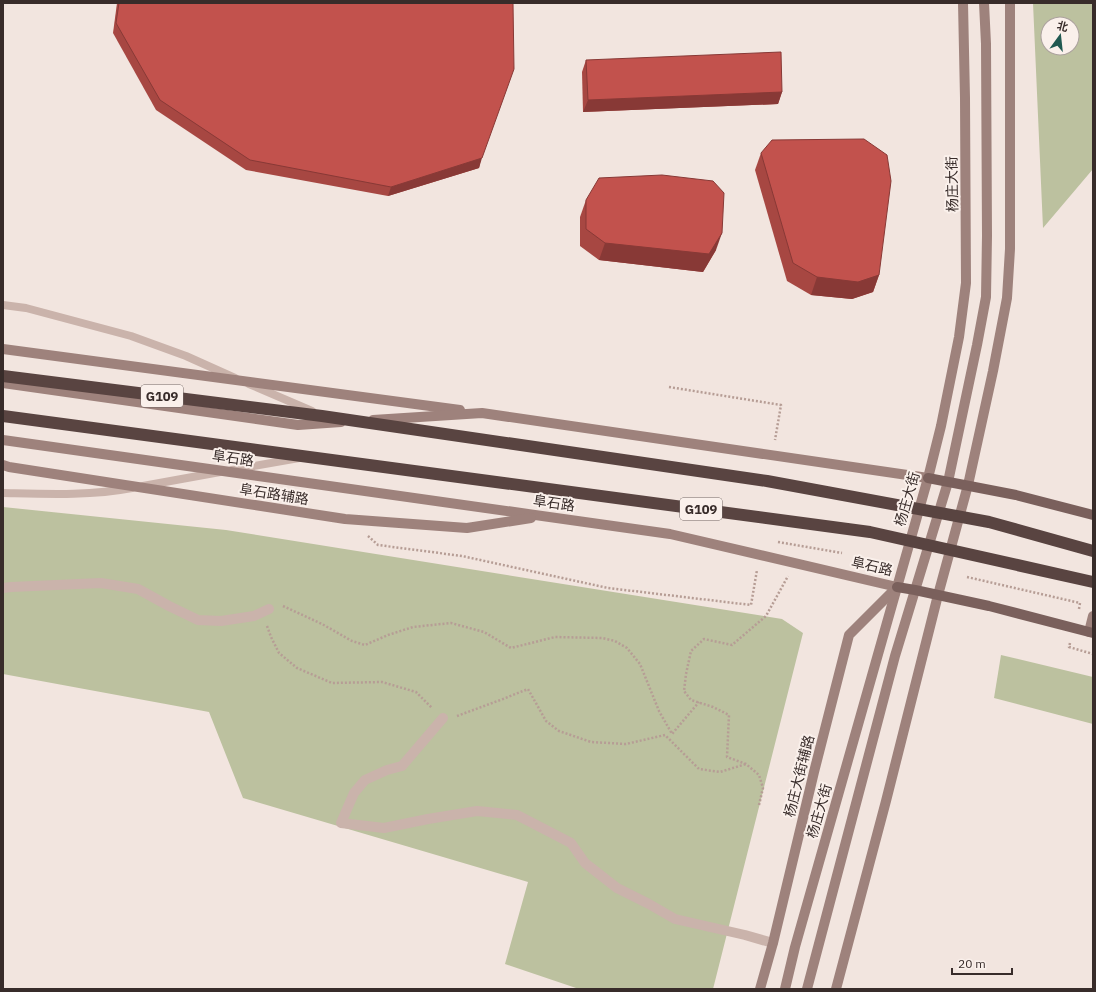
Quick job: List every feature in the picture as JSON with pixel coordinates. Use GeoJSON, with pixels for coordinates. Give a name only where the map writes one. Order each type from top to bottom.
{"type":"FeatureCollection","features":[{"type":"Feature","properties":{"kind":"highway","name":"G109"},"geometry":{"type":"LineString","coordinates":[[3,376],[322,416],[767,481],[989,522],[1093,551]]}},
{"type":"Feature","properties":{"kind":"highway","name":"阜石路"},"geometry":{"type":"LineString","coordinates":[[3,416],[870,532],[1093,582]]}},
{"type":"Feature","properties":{"kind":"main road","name":"杨庄大街"},"geometry":{"type":"LineString","coordinates":[[784,989],[928,478],[941,426],[959,337],[966,283],[963,3]]}},
{"type":"Feature","properties":{"kind":"main road"},"geometry":{"type":"LineString","coordinates":[[808,989],[895,656],[948,482],[986,297],[986,44],[984,3]]}},
{"type":"Feature","properties":{"kind":"main road"},"geometry":{"type":"LineString","coordinates":[[836,989],[968,485],[1007,298],[1010,241],[1010,3]]}},
{"type":"Feature","properties":{"kind":"main road"},"geometry":{"type":"LineString","coordinates":[[3,349],[482,413],[928,478],[1016,495],[1093,515]]}},
{"type":"Feature","properties":{"kind":"main road"},"geometry":{"type":"LineString","coordinates":[[3,383],[298,425],[482,413]]}},
{"type":"Feature","properties":{"kind":"main road","name":"阜石路"},"geometry":{"type":"LineString","coordinates":[[3,440],[670,534],[795,564],[989,606],[1091,633]]}},
{"type":"Feature","properties":{"kind":"main road","name":"阜石路辅路"},"geometry":{"type":"LineString","coordinates":[[3,464],[9,467],[345,519],[467,528],[543,516]]}},
{"type":"Feature","properties":{"kind":"main road","name":"杨庄大街辅路"},"geometry":{"type":"LineString","coordinates":[[760,989],[773,943],[849,635],[897,587]]}},
{"type":"Feature","properties":{"kind":"main road"},"geometry":{"type":"LineString","coordinates":[[1091,633],[1093,616]]}},
{"type":"Feature","properties":{"kind":"street"},"geometry":{"type":"LineString","coordinates":[[3,588],[101,584],[138,589],[198,620],[221,621],[254,616],[269,609]]}},
{"type":"Feature","properties":{"kind":"street"},"geometry":{"type":"LineString","coordinates":[[443,718],[402,766],[387,770],[365,780],[354,793],[341,823],[384,828],[477,811],[517,815],[571,843],[585,863],[618,888],[675,919],[773,943]]}},
{"type":"Feature","properties":{"kind":"lane"},"geometry":{"type":"LineString","coordinates":[[3,305],[26,308],[131,336],[186,356],[322,416]]}},
{"type":"Feature","properties":{"kind":"lane"},"geometry":{"type":"LineString","coordinates":[[3,493],[41,494],[109,492],[306,457]]}},
{"type":"Feature","properties":{"kind":"path"},"geometry":{"type":"LineString","coordinates":[[669,387],[781,405]]}},
{"type":"Feature","properties":{"kind":"path"},"geometry":{"type":"LineString","coordinates":[[378,545],[462,556],[608,588],[751,605]]}},
{"type":"Feature","properties":{"kind":"path"},"geometry":{"type":"LineString","coordinates":[[759,805],[764,788],[759,775],[746,764],[727,757],[729,715],[713,707],[691,700],[684,691],[686,674],[691,651],[704,639],[732,645],[766,616],[795,564]]}},
{"type":"Feature","properties":{"kind":"path"},"geometry":{"type":"LineString","coordinates":[[967,577],[1080,603],[1078,611]]}},
{"type":"Feature","properties":{"kind":"path"},"geometry":{"type":"LineString","coordinates":[[699,702],[672,734],[659,711],[640,664],[627,648],[615,641],[602,638],[555,637],[511,648],[484,632],[451,623],[413,627],[388,635],[365,646],[352,641],[284,605],[269,609],[264,618],[279,653],[297,668],[332,683],[382,682],[416,692],[443,718],[461,715],[528,689],[546,721],[559,731],[591,742],[626,744],[664,735],[699,769],[720,772],[746,764]]}},
{"type":"Feature","properties":{"kind":"path"},"geometry":{"type":"LineString","coordinates":[[1071,640],[1069,647],[1093,654]]}},
{"type":"Feature","properties":{"kind":"green space"},"geometry":{"type":"Polygon","coordinates":[[[1033,3],[1093,3],[1093,169],[1043,228],[1033,3]]]}},
{"type":"Feature","properties":{"kind":"green space"},"geometry":{"type":"Polygon","coordinates":[[[3,507],[226,530],[782,619],[803,633],[713,989],[579,989],[505,964],[528,882],[243,798],[209,712],[3,674],[3,507]]]}},
{"type":"Feature","properties":{"kind":"green space"},"geometry":{"type":"Polygon","coordinates":[[[1001,655],[1093,677],[1093,724],[994,698],[1001,655]]]}},
{"type":"Feature","properties":{"kind":"building"},"geometry":{"type":"Polygon","coordinates":[[[119,3],[513,3],[514,69],[482,158],[391,187],[250,160],[160,100],[116,23],[119,3]]]}},
{"type":"Feature","properties":{"kind":"building"},"geometry":{"type":"Polygon","coordinates":[[[781,52],[782,92],[588,100],[586,60],[781,52]]]}},
{"type":"Feature","properties":{"kind":"building"},"geometry":{"type":"Polygon","coordinates":[[[864,139],[887,155],[891,181],[879,275],[858,282],[817,277],[793,263],[761,153],[772,140],[864,139]]]}},
{"type":"Feature","properties":{"kind":"building"},"geometry":{"type":"Polygon","coordinates":[[[662,175],[713,181],[724,193],[722,233],[709,254],[605,243],[586,229],[586,200],[599,178],[662,175]]]}}]}
